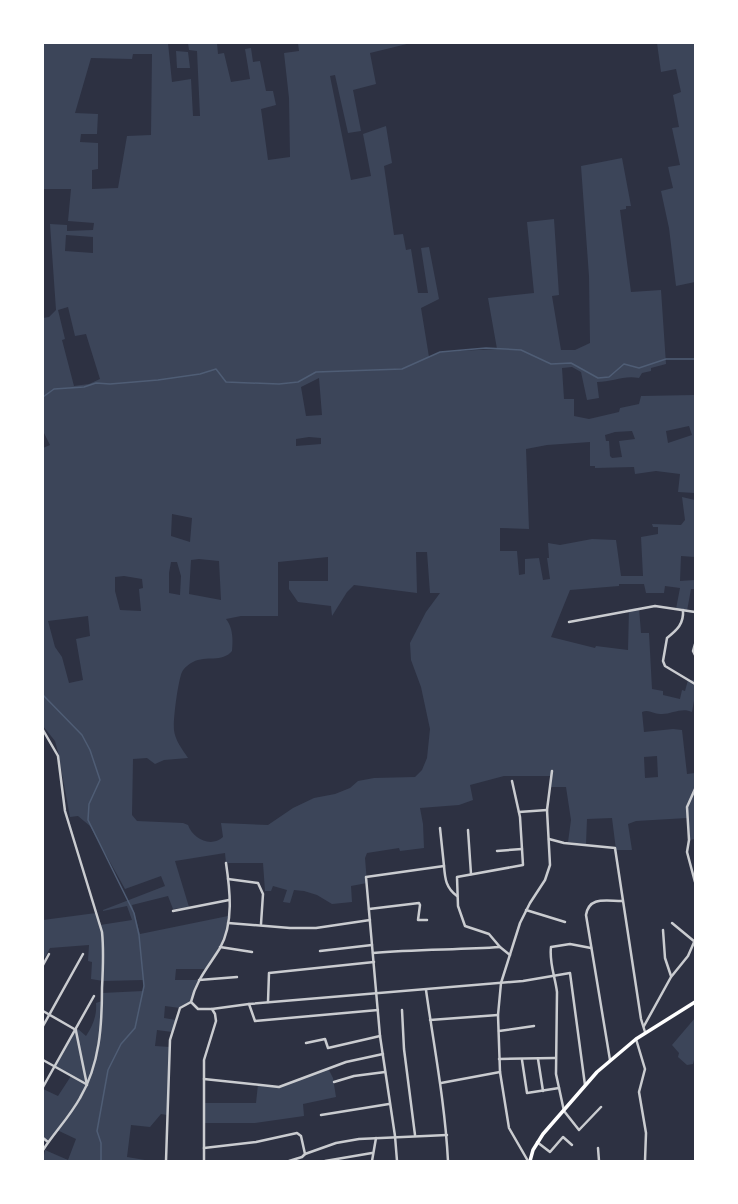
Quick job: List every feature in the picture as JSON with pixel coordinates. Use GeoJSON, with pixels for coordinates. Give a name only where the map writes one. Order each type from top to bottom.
{"type":"FeatureCollection","features":[{"type":"Feature","properties":{"kind":"main road"},"geometry":{"type":"LineString","coordinates":[[529,1161],[537,1141],[585,1085],[610,1061],[646,1032],[695,1002]]}},
{"type":"Feature","properties":{"kind":"street"},"geometry":{"type":"LineString","coordinates":[[569,622],[655,606],[695,612]]}},
{"type":"Feature","properties":{"kind":"street"},"geometry":{"type":"LineString","coordinates":[[683,610],[682,623],[667,638],[663,661],[665,666],[695,684]]}},
{"type":"Feature","properties":{"kind":"street"},"geometry":{"type":"LineString","coordinates":[[695,644],[693,651],[695,655]]}},
{"type":"Feature","properties":{"kind":"street"},"geometry":{"type":"LineString","coordinates":[[43,730],[58,756],[65,811],[102,932],[104,950],[100,1038],[87,1085],[80,1098],[43,1150]]}},
{"type":"Feature","properties":{"kind":"street"},"geometry":{"type":"LineString","coordinates":[[529,1161],[509,1128],[500,1072],[498,1015],[501,983],[510,955],[526,910],[545,880],[550,865],[547,810],[552,771]]}},
{"type":"Feature","properties":{"kind":"street"},"geometry":{"type":"LineString","coordinates":[[510,955],[500,947],[489,934],[466,926],[458,906],[457,877],[523,865],[519,812],[512,780]]}},
{"type":"Feature","properties":{"kind":"street"},"geometry":{"type":"LineString","coordinates":[[695,790],[687,807],[689,840],[687,852],[695,882]]}},
{"type":"Feature","properties":{"kind":"street"},"geometry":{"type":"LineString","coordinates":[[519,812],[547,810]]}},
{"type":"Feature","properties":{"kind":"street"},"geometry":{"type":"LineString","coordinates":[[440,828],[447,886],[450,892],[457,896]]}},
{"type":"Feature","properties":{"kind":"street"},"geometry":{"type":"LineString","coordinates":[[468,830],[471,874]]}},
{"type":"Feature","properties":{"kind":"street"},"geometry":{"type":"LineString","coordinates":[[549,839],[564,843],[615,848],[622,901],[646,1032]]}},
{"type":"Feature","properties":{"kind":"street"},"geometry":{"type":"LineString","coordinates":[[497,851],[522,849]]}},
{"type":"Feature","properties":{"kind":"street"},"geometry":{"type":"LineString","coordinates":[[166,1161],[170,1040],[180,1008],[191,1002],[199,980],[220,947],[228,923],[229,900],[226,863]]}},
{"type":"Feature","properties":{"kind":"street"},"geometry":{"type":"LineString","coordinates":[[397,1161],[395,1136],[380,1036],[366,877],[444,866]]}},
{"type":"Feature","properties":{"kind":"street"},"geometry":{"type":"LineString","coordinates":[[228,879],[258,883],[263,894],[261,924]]}},
{"type":"Feature","properties":{"kind":"street"},"geometry":{"type":"LineString","coordinates":[[173,911],[229,900]]}},
{"type":"Feature","properties":{"kind":"street"},"geometry":{"type":"LineString","coordinates":[[610,1061],[586,916],[587,907],[593,902],[622,901]]}},
{"type":"Feature","properties":{"kind":"street"},"geometry":{"type":"LineString","coordinates":[[369,909],[419,903],[418,920],[427,920]]}},
{"type":"Feature","properties":{"kind":"street"},"geometry":{"type":"LineString","coordinates":[[526,910],[564,922]]}},
{"type":"Feature","properties":{"kind":"street"},"geometry":{"type":"LineString","coordinates":[[228,923],[261,924],[290,928],[316,928],[370,920]]}},
{"type":"Feature","properties":{"kind":"street"},"geometry":{"type":"LineString","coordinates":[[644,1026],[671,977],[688,956],[695,941],[672,923]]}},
{"type":"Feature","properties":{"kind":"street"},"geometry":{"type":"LineString","coordinates":[[663,930],[665,958],[671,977]]}},
{"type":"Feature","properties":{"kind":"street"},"geometry":{"type":"LineString","coordinates":[[591,948],[570,944],[551,947],[552,972],[557,992],[558,1023],[556,1058],[559,1088],[564,1110],[579,1130],[601,1107]]}},
{"type":"Feature","properties":{"kind":"street"},"geometry":{"type":"LineString","coordinates":[[320,951],[372,945]]}},
{"type":"Feature","properties":{"kind":"street"},"geometry":{"type":"LineString","coordinates":[[220,947],[252,952]]}},
{"type":"Feature","properties":{"kind":"street"},"geometry":{"type":"LineString","coordinates":[[373,953],[416,949],[453,950],[500,947]]}},
{"type":"Feature","properties":{"kind":"street"},"geometry":{"type":"LineString","coordinates":[[43,965],[49,954]]}},
{"type":"Feature","properties":{"kind":"street"},"geometry":{"type":"LineString","coordinates":[[43,1026],[83,954]]}},
{"type":"Feature","properties":{"kind":"street"},"geometry":{"type":"LineString","coordinates":[[268,1002],[269,973],[374,962]]}},
{"type":"Feature","properties":{"kind":"street"},"geometry":{"type":"LineString","coordinates":[[191,1002],[198,1008],[212,1009],[268,1002],[501,983],[570,973],[585,1085]]}},
{"type":"Feature","properties":{"kind":"street"},"geometry":{"type":"LineString","coordinates":[[199,980],[237,977]]}},
{"type":"Feature","properties":{"kind":"street"},"geometry":{"type":"LineString","coordinates":[[426,990],[441,1083],[447,1135],[448,1161]]}},
{"type":"Feature","properties":{"kind":"street"},"geometry":{"type":"LineString","coordinates":[[43,1087],[94,996]]}},
{"type":"Feature","properties":{"kind":"street"},"geometry":{"type":"LineString","coordinates":[[249,1004],[254,1021],[378,1010]]}},
{"type":"Feature","properties":{"kind":"street"},"geometry":{"type":"LineString","coordinates":[[204,1161],[204,1060],[216,1021],[216,1014],[212,1009]]}},
{"type":"Feature","properties":{"kind":"street"},"geometry":{"type":"LineString","coordinates":[[402,1010],[404,1049],[415,1135]]}},
{"type":"Feature","properties":{"kind":"street"},"geometry":{"type":"LineString","coordinates":[[43,1012],[76,1030],[87,1085]]}},
{"type":"Feature","properties":{"kind":"street"},"geometry":{"type":"LineString","coordinates":[[430,1020],[498,1015]]}},
{"type":"Feature","properties":{"kind":"street"},"geometry":{"type":"LineString","coordinates":[[499,1032],[534,1026]]}},
{"type":"Feature","properties":{"kind":"street"},"geometry":{"type":"LineString","coordinates":[[306,1043],[325,1039],[328,1048],[380,1036]]}},
{"type":"Feature","properties":{"kind":"street"},"geometry":{"type":"LineString","coordinates":[[636,1039],[645,1069],[639,1092],[646,1133],[645,1161]]}},
{"type":"Feature","properties":{"kind":"street"},"geometry":{"type":"LineString","coordinates":[[204,1079],[279,1087],[346,1062],[383,1054]]}},
{"type":"Feature","properties":{"kind":"street"},"geometry":{"type":"LineString","coordinates":[[500,1059],[522,1060],[556,1058]]}},
{"type":"Feature","properties":{"kind":"street"},"geometry":{"type":"LineString","coordinates":[[538,1059],[543,1091]]}},
{"type":"Feature","properties":{"kind":"street"},"geometry":{"type":"LineString","coordinates":[[43,1060],[87,1085]]}},
{"type":"Feature","properties":{"kind":"street"},"geometry":{"type":"LineString","coordinates":[[522,1060],[527,1093],[559,1088]]}},
{"type":"Feature","properties":{"kind":"street"},"geometry":{"type":"LineString","coordinates":[[334,1082],[354,1076],[385,1072]]}},
{"type":"Feature","properties":{"kind":"street"},"geometry":{"type":"LineString","coordinates":[[441,1083],[500,1072]]}},
{"type":"Feature","properties":{"kind":"street"},"geometry":{"type":"LineString","coordinates":[[320,1115],[389,1104]]}},
{"type":"Feature","properties":{"kind":"street"},"geometry":{"type":"LineString","coordinates":[[204,1148],[256,1142],[297,1133],[301,1136],[305,1154]]}},
{"type":"Feature","properties":{"kind":"street"},"geometry":{"type":"LineString","coordinates":[[289,1161],[293,1161],[305,1154],[359,1138],[447,1135]]}},
{"type":"Feature","properties":{"kind":"street"},"geometry":{"type":"LineString","coordinates":[[537,1141],[550,1152],[563,1137],[572,1145]]}},
{"type":"Feature","properties":{"kind":"street"},"geometry":{"type":"LineString","coordinates":[[43,1138],[48,1142]]}},
{"type":"Feature","properties":{"kind":"street"},"geometry":{"type":"LineString","coordinates":[[372,1161],[372,1153],[376,1138]]}},
{"type":"Feature","properties":{"kind":"street"},"geometry":{"type":"LineString","coordinates":[[598,1148],[599,1161]]}},
{"type":"Feature","properties":{"kind":"street"},"geometry":{"type":"LineString","coordinates":[[325,1161],[372,1153]]}},
{"type":"Feature","properties":{"kind":"shaded area"},"geometry":{"type":"Polygon","coordinates":[[[43,43],[168,43],[172,82],[191,79],[193,116],[200,116],[197,51],[189,50],[188,43],[217,43],[218,54],[224,53],[231,82],[250,79],[245,49],[251,48],[253,62],[260,61],[266,91],[273,91],[276,105],[261,109],[268,160],[290,157],[289,98],[284,53],[299,51],[298,43],[411,43],[370,53],[376,84],[353,90],[361,131],[348,133],[335,75],[330,76],[351,180],[371,176],[363,134],[386,126],[392,163],[384,166],[394,235],[403,234],[406,250],[411,249],[418,293],[428,293],[421,248],[429,247],[439,299],[421,308],[429,357],[440,352],[497,349],[488,298],[534,293],[527,222],[554,219],[559,295],[552,296],[561,350],[575,350],[590,343],[589,276],[581,166],[622,158],[631,206],[626,206],[626,209],[620,210],[631,292],[661,290],[666,364],[651,368],[651,371],[642,373],[639,378],[628,377],[597,382],[599,398],[587,400],[581,372],[572,367],[562,368],[564,399],[574,399],[574,416],[589,419],[619,412],[620,408],[639,404],[641,396],[695,395],[695,493],[678,492],[680,474],[656,471],[635,474],[634,467],[595,468],[595,466],[590,466],[590,442],[547,445],[526,449],[529,529],[500,528],[500,551],[517,551],[519,575],[525,574],[525,559],[539,558],[543,580],[550,579],[547,558],[549,558],[548,543],[560,545],[592,539],[616,540],[621,576],[643,576],[641,537],[658,534],[658,527],[653,527],[652,524],[681,525],[685,520],[682,497],[695,500],[695,557],[681,556],[680,581],[695,580],[695,589],[691,589],[687,611],[676,609],[680,588],[665,586],[664,593],[646,593],[644,584],[619,584],[619,586],[570,590],[551,637],[595,648],[596,646],[628,650],[629,609],[639,608],[641,633],[649,633],[652,689],[663,691],[663,695],[680,699],[682,690],[685,691],[688,680],[695,680],[695,695],[692,712],[684,710],[658,714],[647,711],[642,712],[644,732],[673,729],[682,730],[687,774],[695,773],[695,839],[689,840],[687,818],[636,821],[628,824],[632,850],[616,850],[612,818],[587,819],[586,844],[568,842],[571,820],[566,787],[551,787],[552,776],[504,776],[470,785],[473,800],[459,805],[420,808],[423,824],[424,848],[400,851],[399,848],[367,853],[365,858],[367,883],[351,886],[352,902],[332,904],[317,895],[294,890],[290,903],[283,902],[287,890],[273,886],[271,891],[265,891],[263,863],[226,863],[225,853],[175,861],[189,907],[173,909],[168,896],[132,905],[140,934],[228,916],[226,930],[221,944],[205,969],[176,969],[175,980],[199,980],[191,1002],[180,1008],[165,1006],[164,1018],[176,1020],[172,1032],[157,1030],[155,1046],[170,1047],[167,1115],[161,1114],[150,1127],[131,1125],[127,1157],[151,1161],[43,1161],[45,1150],[68,1160],[76,1139],[57,1130],[48,1142],[43,1138],[43,1089],[58,1096],[71,1076],[54,1066],[76,1030],[78,1029],[86,1036],[94,1020],[96,1003],[102,1001],[102,993],[143,991],[144,980],[103,981],[91,979],[92,962],[88,961],[89,945],[50,948],[45,957],[43,956],[43,920],[96,913],[100,925],[132,920],[127,906],[103,910],[165,886],[161,876],[125,889],[90,826],[78,816],[70,817],[55,741],[43,726],[43,448],[50,445],[43,431],[43,318],[49,317],[56,310],[50,224],[67,225],[67,231],[93,230],[94,223],[68,221],[71,189],[43,189],[43,43]],[[133,54],[132,59],[91,58],[75,113],[98,114],[97,134],[81,134],[80,142],[98,143],[98,169],[92,170],[92,189],[118,188],[127,136],[151,135],[152,54],[133,54]],[[66,235],[65,251],[93,253],[93,237],[66,235]],[[68,307],[58,310],[65,339],[62,340],[74,386],[89,384],[100,379],[86,334],[75,336],[68,307]],[[319,378],[301,387],[306,416],[322,415],[319,378]],[[689,426],[666,431],[668,443],[692,435],[689,426]],[[632,431],[615,432],[605,435],[606,441],[609,441],[610,456],[612,458],[622,457],[619,441],[635,439],[632,431]],[[309,437],[296,439],[296,446],[321,444],[321,438],[309,437]],[[172,514],[171,536],[190,542],[192,518],[172,514]],[[416,552],[417,593],[354,585],[347,592],[332,616],[331,606],[298,602],[289,589],[289,581],[328,581],[328,557],[278,562],[278,616],[241,616],[226,619],[232,634],[232,651],[224,657],[203,659],[193,662],[182,672],[176,701],[174,730],[177,741],[188,758],[164,760],[155,764],[147,758],[133,759],[132,815],[137,821],[183,823],[188,825],[190,830],[198,838],[208,842],[213,842],[223,837],[221,823],[268,825],[293,808],[314,798],[335,794],[350,788],[358,781],[374,778],[415,777],[422,770],[427,758],[430,729],[421,687],[411,660],[410,643],[426,612],[440,593],[430,593],[427,552],[416,552]],[[199,559],[191,560],[189,594],[221,600],[219,561],[199,559]],[[171,562],[169,573],[169,593],[180,595],[181,576],[177,562],[171,562]],[[124,576],[115,577],[115,591],[120,610],[141,611],[139,589],[143,588],[142,579],[124,576]],[[88,616],[48,621],[55,647],[62,657],[69,683],[83,680],[76,639],[90,636],[88,616]],[[657,756],[644,757],[645,778],[658,777],[657,756]]]}},
{"type":"Feature","properties":{"kind":"shaded area"},"geometry":{"type":"Polygon","coordinates":[[[657,43],[695,43],[695,282],[676,286],[669,228],[661,191],[673,188],[668,167],[680,165],[672,128],[679,127],[673,95],[681,92],[676,69],[661,72],[657,43]]]}},
{"type":"Feature","properties":{"kind":"shaded area"},"geometry":{"type":"Polygon","coordinates":[[[176,51],[188,52],[190,68],[177,68],[176,51]]]}},
{"type":"Feature","properties":{"kind":"shaded area"},"geometry":{"type":"Polygon","coordinates":[[[695,1018],[695,1056],[693,1064],[687,1065],[678,1057],[679,1053],[672,1045],[695,1018]]]}},
{"type":"Feature","properties":{"kind":"shaded area"},"geometry":{"type":"Polygon","coordinates":[[[328,1068],[333,1078],[336,1097],[303,1104],[304,1116],[255,1123],[204,1123],[204,1103],[256,1103],[258,1084],[279,1087],[328,1068]]]}},
{"type":"Feature","properties":{"kind":"waterway"},"geometry":{"type":"LineString","coordinates":[[43,397],[54,389],[84,387],[96,383],[110,384],[158,380],[200,374],[216,369],[226,382],[279,384],[298,382],[316,372],[402,369],[440,352],[486,348],[521,350],[551,364],[571,363],[598,378],[609,377],[624,364],[639,368],[666,359],[695,359]]}},
{"type":"Feature","properties":{"kind":"waterway"},"geometry":{"type":"LineString","coordinates":[[43,695],[82,735],[90,750],[100,780],[89,804],[88,820],[134,913],[139,935],[144,986],[135,1028],[121,1044],[108,1070],[97,1131],[101,1143],[101,1161]]}}]}
